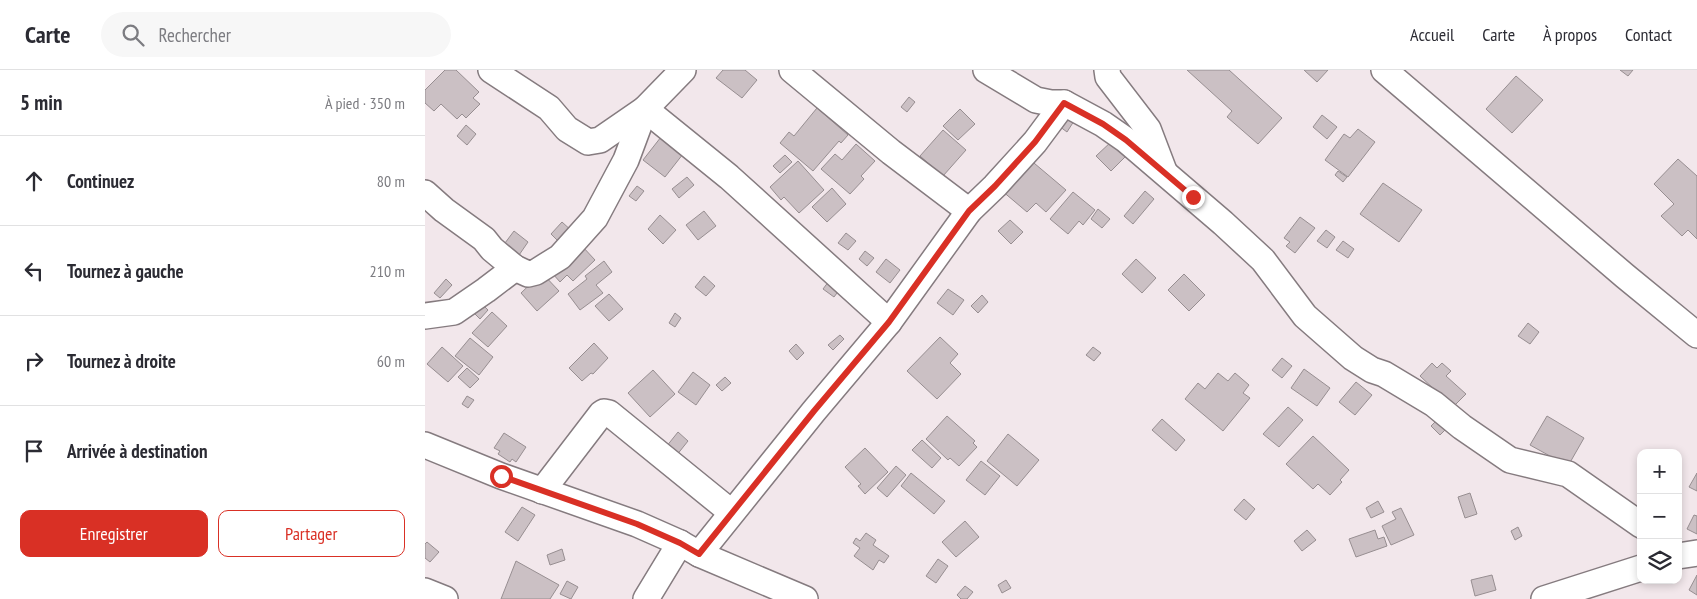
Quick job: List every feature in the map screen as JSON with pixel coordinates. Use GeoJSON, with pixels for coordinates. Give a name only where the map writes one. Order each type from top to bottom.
{"type":"FeatureCollection","features":[{"type":"Feature","properties":{"kind":"street"},"geometry":{"type":"LineString","coordinates":[[491,70],[549,108],[567,129],[588,142],[600,140],[645,109],[683,70]]}},
{"type":"Feature","properties":{"kind":"street"},"geometry":{"type":"LineString","coordinates":[[791,70],[891,152],[969,211]]}},
{"type":"Feature","properties":{"kind":"street"},"geometry":{"type":"LineString","coordinates":[[986,70],[1036,100],[1064,103],[1103,124],[1164,171],[1263,260],[1305,316],[1353,358],[1434,404],[1462,427],[1510,460],[1568,474],[1637,522]]}},
{"type":"Feature","properties":{"kind":"street"},"geometry":{"type":"LineString","coordinates":[[1107,70],[1108,77],[1148,129],[1164,171]]}},
{"type":"Feature","properties":{"kind":"street"},"geometry":{"type":"LineString","coordinates":[[1384,70],[1697,335]]}},
{"type":"Feature","properties":{"kind":"street"},"geometry":{"type":"LineString","coordinates":[[646,599],[689,549],[731,512],[889,322],[969,211],[995,186],[1035,142],[1064,103]]}},
{"type":"Feature","properties":{"kind":"street"},"geometry":{"type":"LineString","coordinates":[[425,193],[444,210],[484,239],[505,261],[528,274],[536,272],[560,257],[595,218],[626,160],[645,109]]}},
{"type":"Feature","properties":{"kind":"street"},"geometry":{"type":"LineString","coordinates":[[645,109],[729,177],[889,322]]}},
{"type":"Feature","properties":{"kind":"street"},"geometry":{"type":"LineString","coordinates":[[425,316],[454,312],[515,268]]}},
{"type":"Feature","properties":{"kind":"street"},"geometry":{"type":"LineString","coordinates":[[542,491],[601,414],[609,412],[731,512]]}},
{"type":"Feature","properties":{"kind":"street"},"geometry":{"type":"LineString","coordinates":[[425,445],[542,491],[637,524],[689,549],[805,599]]}},
{"type":"Feature","properties":{"kind":"street"},"geometry":{"type":"LineString","coordinates":[[1544,599],[1637,569]]}},
{"type":"Feature","properties":{"kind":"street"},"geometry":{"type":"LineString","coordinates":[[425,591],[445,599]]}},
{"type":"Feature","properties":{"kind":"building"},"geometry":{"type":"Polygon","coordinates":[[[445,70],[456,70],[479,92],[473,98],[480,104],[466,118],[462,114],[457,119],[441,104],[434,111],[425,103],[425,90],[445,70]]]}},
{"type":"Feature","properties":{"kind":"building"},"geometry":{"type":"Polygon","coordinates":[[[723,70],[745,70],[757,80],[742,98],[716,78],[723,70]]]}},
{"type":"Feature","properties":{"kind":"building"},"geometry":{"type":"Polygon","coordinates":[[[1187,70],[1229,70],[1282,118],[1258,144],[1227,117],[1232,111],[1187,70]]]}},
{"type":"Feature","properties":{"kind":"building"},"geometry":{"type":"Polygon","coordinates":[[[1304,70],[1328,70],[1317,82],[1304,70]]]}},
{"type":"Feature","properties":{"kind":"building"},"geometry":{"type":"Polygon","coordinates":[[[1620,70],[1633,70],[1628,76],[1620,70]]]}},
{"type":"Feature","properties":{"kind":"building"},"geometry":{"type":"Polygon","coordinates":[[[1516,76],[1543,100],[1512,133],[1486,109],[1516,76]]]}},
{"type":"Feature","properties":{"kind":"building"},"geometry":{"type":"Polygon","coordinates":[[[909,97],[915,102],[907,112],[901,107],[909,97]]]}},
{"type":"Feature","properties":{"kind":"building"},"geometry":{"type":"Polygon","coordinates":[[[817,108],[848,135],[841,143],[839,141],[813,171],[780,143],[789,132],[794,136],[817,108]]]}},
{"type":"Feature","properties":{"kind":"building"},"geometry":{"type":"Polygon","coordinates":[[[960,109],[975,124],[958,140],[943,126],[960,109]]]}},
{"type":"Feature","properties":{"kind":"building"},"geometry":{"type":"Polygon","coordinates":[[[1063,113],[1074,121],[1067,132],[1055,123],[1063,113]]]}},
{"type":"Feature","properties":{"kind":"building"},"geometry":{"type":"Polygon","coordinates":[[[1322,115],[1337,127],[1327,139],[1313,127],[1322,115]]]}},
{"type":"Feature","properties":{"kind":"building"},"geometry":{"type":"Polygon","coordinates":[[[466,125],[476,134],[467,145],[457,136],[466,125]]]}},
{"type":"Feature","properties":{"kind":"building"},"geometry":{"type":"Polygon","coordinates":[[[1358,129],[1375,142],[1348,177],[1325,160],[1344,134],[1350,138],[1358,129]]]}},
{"type":"Feature","properties":{"kind":"building"},"geometry":{"type":"Polygon","coordinates":[[[943,130],[966,150],[943,176],[920,156],[943,130]]]}},
{"type":"Feature","properties":{"kind":"building"},"geometry":{"type":"Polygon","coordinates":[[[661,137],[683,154],[665,177],[643,160],[661,137]]]}},
{"type":"Feature","properties":{"kind":"building"},"geometry":{"type":"Polygon","coordinates":[[[1112,141],[1127,155],[1111,171],[1096,156],[1112,141]]]}},
{"type":"Feature","properties":{"kind":"building"},"geometry":{"type":"Polygon","coordinates":[[[856,144],[875,161],[861,176],[864,179],[850,194],[821,169],[835,154],[842,160],[856,144]]]}},
{"type":"Feature","properties":{"kind":"building"},"geometry":{"type":"Polygon","coordinates":[[[785,155],[792,162],[780,173],[773,166],[785,155]]]}},
{"type":"Feature","properties":{"kind":"building"},"geometry":{"type":"Polygon","coordinates":[[[1028,158],[1066,190],[1046,212],[1036,203],[1027,212],[1001,190],[1028,158]]]}},
{"type":"Feature","properties":{"kind":"building"},"geometry":{"type":"Polygon","coordinates":[[[1678,159],[1697,176],[1697,239],[1688,230],[1682,236],[1661,216],[1674,204],[1654,184],[1678,159]]]}},
{"type":"Feature","properties":{"kind":"building"},"geometry":{"type":"Polygon","coordinates":[[[798,161],[824,190],[799,213],[784,197],[781,200],[770,187],[798,161]]]}},
{"type":"Feature","properties":{"kind":"building"},"geometry":{"type":"Polygon","coordinates":[[[1338,171],[1347,177],[1343,182],[1335,175],[1338,171]]]}},
{"type":"Feature","properties":{"kind":"building"},"geometry":{"type":"Polygon","coordinates":[[[687,177],[694,185],[679,198],[672,189],[687,177]]]}},
{"type":"Feature","properties":{"kind":"building"},"geometry":{"type":"Polygon","coordinates":[[[1383,183],[1422,210],[1399,242],[1360,214],[1383,183]]]}},
{"type":"Feature","properties":{"kind":"building"},"geometry":{"type":"Polygon","coordinates":[[[637,186],[644,191],[636,201],[629,196],[637,186]]]}},
{"type":"Feature","properties":{"kind":"building"},"geometry":{"type":"Polygon","coordinates":[[[832,188],[846,204],[827,222],[812,207],[832,188]]]}},
{"type":"Feature","properties":{"kind":"building"},"geometry":{"type":"Polygon","coordinates":[[[1145,191],[1154,199],[1133,224],[1124,216],[1145,191]]]}},
{"type":"Feature","properties":{"kind":"building"},"geometry":{"type":"Polygon","coordinates":[[[1073,192],[1095,210],[1083,225],[1079,221],[1068,234],[1050,219],[1073,192]]]}},
{"type":"Feature","properties":{"kind":"building"},"geometry":{"type":"Polygon","coordinates":[[[1098,209],[1110,219],[1102,228],[1091,219],[1098,209]]]}},
{"type":"Feature","properties":{"kind":"building"},"geometry":{"type":"Polygon","coordinates":[[[704,211],[716,226],[698,240],[686,225],[704,211]]]}},
{"type":"Feature","properties":{"kind":"building"},"geometry":{"type":"Polygon","coordinates":[[[660,215],[676,230],[663,244],[648,229],[660,215]]]}},
{"type":"Feature","properties":{"kind":"building"},"geometry":{"type":"Polygon","coordinates":[[[1300,217],[1315,228],[1295,253],[1286,246],[1290,242],[1284,238],[1300,217]]]}},
{"type":"Feature","properties":{"kind":"building"},"geometry":{"type":"Polygon","coordinates":[[[1010,220],[1023,232],[1011,244],[998,231],[1010,220]]]}},
{"type":"Feature","properties":{"kind":"building"},"geometry":{"type":"Polygon","coordinates":[[[562,222],[573,232],[561,244],[551,234],[562,222]]]}},
{"type":"Feature","properties":{"kind":"building"},"geometry":{"type":"Polygon","coordinates":[[[1326,230],[1335,237],[1327,248],[1317,241],[1326,230]]]}},
{"type":"Feature","properties":{"kind":"building"},"geometry":{"type":"Polygon","coordinates":[[[514,231],[528,242],[517,258],[502,247],[514,231]]]}},
{"type":"Feature","properties":{"kind":"building"},"geometry":{"type":"Polygon","coordinates":[[[846,233],[856,241],[848,250],[838,243],[846,233]]]}},
{"type":"Feature","properties":{"kind":"building"},"geometry":{"type":"Polygon","coordinates":[[[1343,241],[1354,249],[1348,258],[1336,250],[1343,241]]]}},
{"type":"Feature","properties":{"kind":"building"},"geometry":{"type":"Polygon","coordinates":[[[582,246],[595,260],[573,281],[567,275],[560,282],[553,274],[582,246]]]}},
{"type":"Feature","properties":{"kind":"building"},"geometry":{"type":"Polygon","coordinates":[[[865,251],[874,258],[867,266],[859,259],[865,251]]]}},
{"type":"Feature","properties":{"kind":"building"},"geometry":{"type":"Polygon","coordinates":[[[886,259],[900,270],[890,283],[876,272],[886,259]]]}},
{"type":"Feature","properties":{"kind":"building"},"geometry":{"type":"Polygon","coordinates":[[[1136,259],[1156,278],[1142,293],[1122,274],[1136,259]]]}},
{"type":"Feature","properties":{"kind":"building"},"geometry":{"type":"Polygon","coordinates":[[[604,261],[612,272],[596,285],[603,293],[580,310],[568,294],[587,279],[585,276],[604,261]]]}},
{"type":"Feature","properties":{"kind":"building"},"geometry":{"type":"Polygon","coordinates":[[[542,273],[559,291],[537,311],[521,293],[542,273]]]}},
{"type":"Feature","properties":{"kind":"building"},"geometry":{"type":"Polygon","coordinates":[[[1184,274],[1205,295],[1189,311],[1168,290],[1184,274]]]}},
{"type":"Feature","properties":{"kind":"building"},"geometry":{"type":"Polygon","coordinates":[[[704,276],[715,286],[706,296],[695,287],[704,276]]]}},
{"type":"Feature","properties":{"kind":"building"},"geometry":{"type":"Polygon","coordinates":[[[446,279],[452,285],[440,298],[434,293],[446,279]]]}},
{"type":"Feature","properties":{"kind":"building"},"geometry":{"type":"Polygon","coordinates":[[[829,281],[840,289],[834,297],[823,289],[829,281]]]}},
{"type":"Feature","properties":{"kind":"building"},"geometry":{"type":"Polygon","coordinates":[[[948,289],[964,300],[953,315],[937,303],[948,289]]]}},
{"type":"Feature","properties":{"kind":"building"},"geometry":{"type":"Polygon","coordinates":[[[609,294],[623,309],[609,321],[595,306],[609,294]]]}},
{"type":"Feature","properties":{"kind":"building"},"geometry":{"type":"Polygon","coordinates":[[[982,295],[988,302],[978,313],[971,306],[982,295]]]}},
{"type":"Feature","properties":{"kind":"building"},"geometry":{"type":"Polygon","coordinates":[[[478,300],[488,310],[480,319],[470,309],[478,300]]]}},
{"type":"Feature","properties":{"kind":"building"},"geometry":{"type":"Polygon","coordinates":[[[492,312],[507,326],[488,347],[472,333],[492,312]]]}},
{"type":"Feature","properties":{"kind":"building"},"geometry":{"type":"Polygon","coordinates":[[[675,313],[681,318],[675,327],[669,323],[675,313]]]}},
{"type":"Feature","properties":{"kind":"building"},"geometry":{"type":"Polygon","coordinates":[[[1528,323],[1539,332],[1530,344],[1518,336],[1528,323]]]}},
{"type":"Feature","properties":{"kind":"building"},"geometry":{"type":"Polygon","coordinates":[[[840,335],[844,339],[833,350],[828,345],[840,335]]]}},
{"type":"Feature","properties":{"kind":"building"},"geometry":{"type":"Polygon","coordinates":[[[940,337],[958,354],[950,363],[961,374],[937,399],[907,371],[940,337]]]}},
{"type":"Feature","properties":{"kind":"building"},"geometry":{"type":"Polygon","coordinates":[[[470,338],[493,357],[479,375],[455,356],[470,338]]]}},
{"type":"Feature","properties":{"kind":"building"},"geometry":{"type":"Polygon","coordinates":[[[594,343],[608,358],[593,374],[591,373],[582,381],[569,368],[594,343]]]}},
{"type":"Feature","properties":{"kind":"building"},"geometry":{"type":"Polygon","coordinates":[[[796,344],[804,353],[797,360],[789,351],[796,344]]]}},
{"type":"Feature","properties":{"kind":"building"},"geometry":{"type":"Polygon","coordinates":[[[442,347],[463,366],[448,382],[427,364],[442,347]]]}},
{"type":"Feature","properties":{"kind":"building"},"geometry":{"type":"Polygon","coordinates":[[[1093,347],[1101,353],[1094,361],[1086,355],[1093,347]]]}},
{"type":"Feature","properties":{"kind":"building"},"geometry":{"type":"Polygon","coordinates":[[[1282,358],[1292,366],[1282,378],[1272,370],[1282,358]]]}},
{"type":"Feature","properties":{"kind":"building"},"geometry":{"type":"Polygon","coordinates":[[[1432,363],[1437,368],[1442,363],[1451,371],[1446,376],[1466,394],[1453,407],[1420,376],[1432,363]]]}},
{"type":"Feature","properties":{"kind":"building"},"geometry":{"type":"Polygon","coordinates":[[[467,368],[479,379],[470,388],[458,377],[467,368]]]}},
{"type":"Feature","properties":{"kind":"building"},"geometry":{"type":"Polygon","coordinates":[[[1304,369],[1330,388],[1317,406],[1291,388],[1304,369]]]}},
{"type":"Feature","properties":{"kind":"building"},"geometry":{"type":"Polygon","coordinates":[[[653,370],[675,394],[650,417],[628,393],[653,370]]]}},
{"type":"Feature","properties":{"kind":"building"},"geometry":{"type":"Polygon","coordinates":[[[693,372],[710,385],[696,405],[678,392],[693,372]]]}},
{"type":"Feature","properties":{"kind":"building"},"geometry":{"type":"Polygon","coordinates":[[[1218,373],[1228,381],[1235,373],[1249,385],[1243,393],[1250,398],[1223,431],[1185,399],[1198,383],[1205,389],[1218,373]]]}},
{"type":"Feature","properties":{"kind":"building"},"geometry":{"type":"Polygon","coordinates":[[[725,377],[731,383],[722,391],[716,385],[725,377]]]}},
{"type":"Feature","properties":{"kind":"building"},"geometry":{"type":"Polygon","coordinates":[[[1356,382],[1372,395],[1355,415],[1339,402],[1356,382]]]}},
{"type":"Feature","properties":{"kind":"building"},"geometry":{"type":"Polygon","coordinates":[[[467,396],[474,400],[468,408],[462,404],[467,396]]]}},
{"type":"Feature","properties":{"kind":"building"},"geometry":{"type":"Polygon","coordinates":[[[1288,407],[1303,420],[1279,447],[1263,434],[1288,407]]]}},
{"type":"Feature","properties":{"kind":"building"},"geometry":{"type":"Polygon","coordinates":[[[947,416],[975,441],[973,443],[977,447],[959,466],[950,458],[948,460],[926,439],[947,416]]]}},
{"type":"Feature","properties":{"kind":"building"},"geometry":{"type":"Polygon","coordinates":[[[1547,416],[1584,438],[1568,466],[1530,445],[1547,416]]]}},
{"type":"Feature","properties":{"kind":"building"},"geometry":{"type":"Polygon","coordinates":[[[1162,419],[1185,440],[1176,451],[1152,430],[1162,419]]]}},
{"type":"Feature","properties":{"kind":"building"},"geometry":{"type":"Polygon","coordinates":[[[1436,421],[1445,430],[1440,435],[1431,426],[1436,421]]]}},
{"type":"Feature","properties":{"kind":"building"},"geometry":{"type":"Polygon","coordinates":[[[678,432],[688,441],[676,456],[666,447],[678,432]]]}},
{"type":"Feature","properties":{"kind":"building"},"geometry":{"type":"Polygon","coordinates":[[[504,433],[526,447],[516,462],[512,459],[510,462],[498,454],[500,451],[494,448],[504,433]]]}},
{"type":"Feature","properties":{"kind":"building"},"geometry":{"type":"Polygon","coordinates":[[[1008,434],[1039,460],[1017,486],[987,461],[1008,434]]]}},
{"type":"Feature","properties":{"kind":"building"},"geometry":{"type":"Polygon","coordinates":[[[1313,436],[1349,470],[1340,480],[1342,482],[1330,495],[1318,484],[1313,489],[1286,464],[1313,436]]]}},
{"type":"Feature","properties":{"kind":"building"},"geometry":{"type":"Polygon","coordinates":[[[922,440],[941,458],[932,468],[912,450],[922,440]]]}},
{"type":"Feature","properties":{"kind":"building"},"geometry":{"type":"Polygon","coordinates":[[[865,448],[888,472],[865,494],[858,486],[861,484],[845,467],[865,448]]]}},
{"type":"Feature","properties":{"kind":"building"},"geometry":{"type":"Polygon","coordinates":[[[981,461],[1000,476],[985,495],[966,480],[981,461]]]}},
{"type":"Feature","properties":{"kind":"building"},"geometry":{"type":"Polygon","coordinates":[[[896,466],[906,475],[887,497],[877,488],[896,466]]]}},
{"type":"Feature","properties":{"kind":"building"},"geometry":{"type":"Polygon","coordinates":[[[911,473],[945,501],[934,514],[901,486],[911,473]]]}},
{"type":"Feature","properties":{"kind":"building"},"geometry":{"type":"Polygon","coordinates":[[[1697,473],[1697,491],[1689,487],[1697,473]]]}},
{"type":"Feature","properties":{"kind":"building"},"geometry":{"type":"Polygon","coordinates":[[[1470,493],[1477,514],[1465,518],[1458,497],[1470,493]]]}},
{"type":"Feature","properties":{"kind":"building"},"geometry":{"type":"Polygon","coordinates":[[[1244,499],[1255,509],[1246,520],[1234,510],[1244,499]]]}},
{"type":"Feature","properties":{"kind":"building"},"geometry":{"type":"Polygon","coordinates":[[[1378,501],[1384,512],[1371,518],[1366,508],[1378,501]]]}},
{"type":"Feature","properties":{"kind":"building"},"geometry":{"type":"Polygon","coordinates":[[[522,507],[535,515],[518,541],[505,532],[522,507]]]}},
{"type":"Feature","properties":{"kind":"building"},"geometry":{"type":"Polygon","coordinates":[[[1401,508],[1414,535],[1391,545],[1382,526],[1396,519],[1392,512],[1401,508]]]}},
{"type":"Feature","properties":{"kind":"building"},"geometry":{"type":"Polygon","coordinates":[[[1694,515],[1697,516],[1697,534],[1687,529],[1694,515]]]}},
{"type":"Feature","properties":{"kind":"building"},"geometry":{"type":"Polygon","coordinates":[[[965,521],[979,537],[956,557],[942,542],[965,521]]]}},
{"type":"Feature","properties":{"kind":"building"},"geometry":{"type":"Polygon","coordinates":[[[1518,527],[1522,536],[1515,540],[1511,531],[1518,527]]]}},
{"type":"Feature","properties":{"kind":"building"},"geometry":{"type":"Polygon","coordinates":[[[1307,530],[1316,540],[1302,551],[1294,541],[1307,530]]]}},
{"type":"Feature","properties":{"kind":"building"},"geometry":{"type":"Polygon","coordinates":[[[1375,530],[1378,539],[1384,537],[1387,546],[1356,557],[1349,539],[1375,530]]]}},
{"type":"Feature","properties":{"kind":"building"},"geometry":{"type":"Polygon","coordinates":[[[866,533],[876,540],[873,545],[889,556],[884,563],[879,560],[873,570],[854,556],[860,548],[853,543],[856,538],[860,541],[866,533]]]}},
{"type":"Feature","properties":{"kind":"building"},"geometry":{"type":"Polygon","coordinates":[[[427,542],[439,552],[430,562],[425,558],[425,544],[427,542]]]}},
{"type":"Feature","properties":{"kind":"building"},"geometry":{"type":"Polygon","coordinates":[[[562,549],[565,560],[550,565],[547,555],[562,549]]]}},
{"type":"Feature","properties":{"kind":"building"},"geometry":{"type":"Polygon","coordinates":[[[938,559],[948,566],[936,583],[926,576],[938,559]]]}},
{"type":"Feature","properties":{"kind":"building"},"geometry":{"type":"Polygon","coordinates":[[[516,561],[559,585],[550,599],[501,599],[516,561]]]}},
{"type":"Feature","properties":{"kind":"building"},"geometry":{"type":"Polygon","coordinates":[[[1492,575],[1496,590],[1475,596],[1471,580],[1492,575]]]}},
{"type":"Feature","properties":{"kind":"building"},"geometry":{"type":"Polygon","coordinates":[[[1697,575],[1697,595],[1689,590],[1697,575]]]}},
{"type":"Feature","properties":{"kind":"building"},"geometry":{"type":"Polygon","coordinates":[[[1006,580],[1011,588],[1002,593],[998,585],[1006,580]]]}},
{"type":"Feature","properties":{"kind":"building"},"geometry":{"type":"Polygon","coordinates":[[[567,581],[578,587],[571,599],[560,594],[567,581]]]}},
{"type":"Feature","properties":{"kind":"building"},"geometry":{"type":"Polygon","coordinates":[[[965,586],[973,592],[967,599],[961,599],[957,595],[965,586]]]}},
{"type":"Feature","properties":{"kind":"route"},"geometry":{"type":"LineString","coordinates":[[501,476],[637,524],[680,543],[699,554],[731,512],[889,322],[969,211],[995,186],[1035,142],[1064,103],[1103,124],[1126,140],[1193,197]]}}]}
